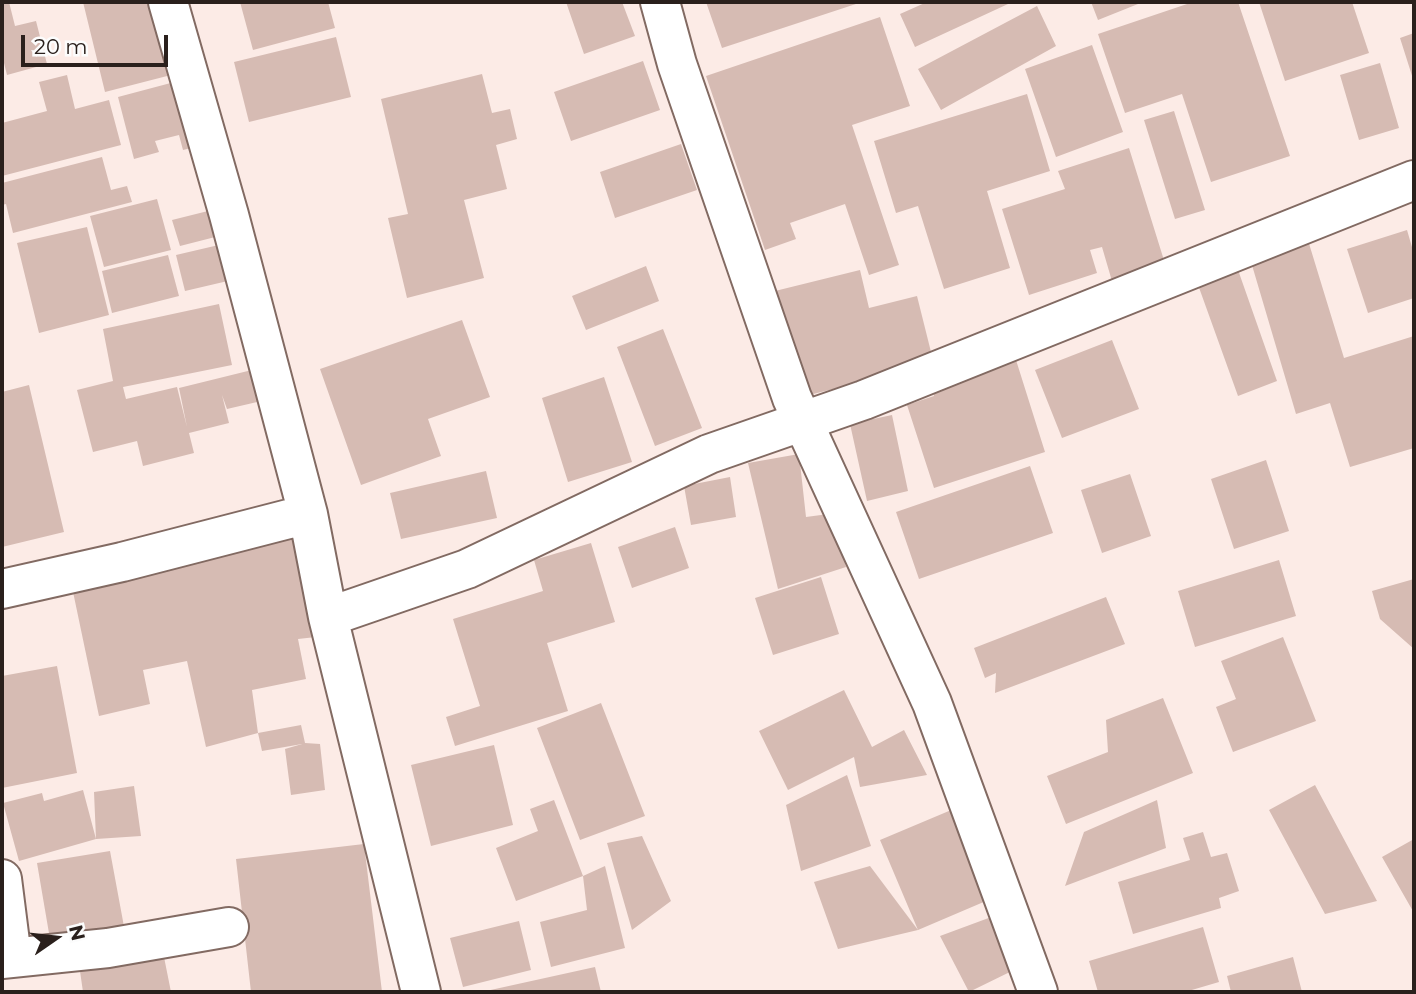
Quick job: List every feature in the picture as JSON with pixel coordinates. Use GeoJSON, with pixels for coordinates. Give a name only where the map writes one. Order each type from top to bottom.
{"type":"FeatureCollection","features":[{"type":"Feature","properties":{"kind":"street"},"geometry":{"type":"LineString","coordinates":[[168,2],[229,215],[308,514],[328,617],[421,992]]}},
{"type":"Feature","properties":{"kind":"street"},"geometry":{"type":"LineString","coordinates":[[660,2],[677,64],[792,398],[932,703],[1038,992]]}},
{"type":"Feature","properties":{"kind":"street"},"geometry":{"type":"LineString","coordinates":[[328,617],[467,569],[709,454],[902,385],[1414,180]]}},
{"type":"Feature","properties":{"kind":"street"},"geometry":{"type":"LineString","coordinates":[[2,589],[122,562],[308,514]]}},
{"type":"Feature","properties":{"kind":"street"},"geometry":{"type":"LineString","coordinates":[[2,879],[7,958],[108,948],[229,928]]}},
{"type":"Feature","properties":{"kind":"building"},"geometry":{"type":"Polygon","coordinates":[[[2,2],[9,2],[15,26],[36,21],[47,64],[7,75],[2,55],[2,2]]]}},
{"type":"Feature","properties":{"kind":"building"},"geometry":{"type":"Polygon","coordinates":[[[83,2],[153,2],[171,75],[105,92],[83,2]]]}},
{"type":"Feature","properties":{"kind":"building"},"geometry":{"type":"Polygon","coordinates":[[[240,2],[328,2],[335,28],[253,50],[240,2]]]}},
{"type":"Feature","properties":{"kind":"building"},"geometry":{"type":"Polygon","coordinates":[[[566,2],[622,2],[635,36],[584,54],[566,2]]]}},
{"type":"Feature","properties":{"kind":"building"},"geometry":{"type":"Polygon","coordinates":[[[706,2],[862,2],[722,48],[706,2]]]}},
{"type":"Feature","properties":{"kind":"building"},"geometry":{"type":"Polygon","coordinates":[[[927,2],[1008,4],[915,47],[900,14],[927,2]]]}},
{"type":"Feature","properties":{"kind":"building"},"geometry":{"type":"Polygon","coordinates":[[[1091,2],[1143,2],[1098,20],[1091,2]]]}},
{"type":"Feature","properties":{"kind":"building"},"geometry":{"type":"Polygon","coordinates":[[[1193,2],[1238,2],[1290,156],[1211,182],[1182,94],[1125,113],[1098,34],[1193,2]]]}},
{"type":"Feature","properties":{"kind":"building"},"geometry":{"type":"Polygon","coordinates":[[[1259,2],[1352,2],[1369,53],[1285,81],[1259,2]]]}},
{"type":"Feature","properties":{"kind":"building"},"geometry":{"type":"Polygon","coordinates":[[[1037,6],[1056,46],[941,110],[918,69],[1037,6]]]}},
{"type":"Feature","properties":{"kind":"building"},"geometry":{"type":"Polygon","coordinates":[[[880,17],[910,106],[852,125],[899,265],[869,275],[845,204],[790,223],[796,239],[765,250],[706,76],[880,17]]]}},
{"type":"Feature","properties":{"kind":"building"},"geometry":{"type":"Polygon","coordinates":[[[1414,33],[1414,82],[1400,38],[1414,33]]]}},
{"type":"Feature","properties":{"kind":"building"},"geometry":{"type":"Polygon","coordinates":[[[336,37],[351,97],[249,122],[234,62],[336,37]]]}},
{"type":"Feature","properties":{"kind":"building"},"geometry":{"type":"Polygon","coordinates":[[[1092,45],[1123,132],[1056,157],[1025,69],[1092,45]]]}},
{"type":"Feature","properties":{"kind":"building"},"geometry":{"type":"Polygon","coordinates":[[[643,61],[660,110],[571,141],[554,92],[643,61]]]}},
{"type":"Feature","properties":{"kind":"building"},"geometry":{"type":"Polygon","coordinates":[[[1380,63],[1399,128],[1359,140],[1340,75],[1380,63]]]}},
{"type":"Feature","properties":{"kind":"building"},"geometry":{"type":"Polygon","coordinates":[[[482,74],[492,113],[510,109],[517,139],[496,145],[507,189],[464,200],[484,278],[407,298],[388,218],[408,214],[381,99],[482,74]]]}},
{"type":"Feature","properties":{"kind":"building"},"geometry":{"type":"Polygon","coordinates":[[[67,75],[75,109],[109,100],[121,145],[2,176],[2,123],[47,111],[39,82],[67,75]]]}},
{"type":"Feature","properties":{"kind":"building"},"geometry":{"type":"Polygon","coordinates":[[[182,80],[199,146],[183,150],[179,135],[155,141],[159,152],[134,159],[118,97],[182,80]]]}},
{"type":"Feature","properties":{"kind":"building"},"geometry":{"type":"Polygon","coordinates":[[[1027,94],[1050,171],[987,191],[1010,268],[944,289],[918,206],[896,213],[874,141],[1027,94]]]}},
{"type":"Feature","properties":{"kind":"building"},"geometry":{"type":"Polygon","coordinates":[[[1174,111],[1205,210],[1175,219],[1144,120],[1174,111]]]}},
{"type":"Feature","properties":{"kind":"building"},"geometry":{"type":"Polygon","coordinates":[[[681,144],[697,190],[615,218],[600,172],[681,144]]]}},
{"type":"Feature","properties":{"kind":"building"},"geometry":{"type":"Polygon","coordinates":[[[1129,148],[1167,270],[1114,288],[1102,247],[1090,250],[1097,273],[1029,295],[1002,209],[1065,189],[1058,171],[1129,148]]]}},
{"type":"Feature","properties":{"kind":"building"},"geometry":{"type":"Polygon","coordinates":[[[102,157],[111,190],[127,186],[132,202],[13,233],[6,204],[2,205],[2,183],[102,157]]]}},
{"type":"Feature","properties":{"kind":"building"},"geometry":{"type":"Polygon","coordinates":[[[157,199],[171,250],[104,267],[90,216],[157,199]]]}},
{"type":"Feature","properties":{"kind":"building"},"geometry":{"type":"Polygon","coordinates":[[[216,209],[223,235],[180,246],[172,220],[216,209]]]}},
{"type":"Feature","properties":{"kind":"building"},"geometry":{"type":"Polygon","coordinates":[[[87,227],[109,315],[39,333],[17,243],[87,227]]]}},
{"type":"Feature","properties":{"kind":"building"},"geometry":{"type":"Polygon","coordinates":[[[1407,230],[1414,254],[1414,298],[1368,313],[1347,249],[1407,230]]]}},
{"type":"Feature","properties":{"kind":"building"},"geometry":{"type":"Polygon","coordinates":[[[1307,237],[1344,358],[1414,336],[1414,448],[1350,467],[1330,403],[1296,414],[1249,255],[1307,237]]]}},
{"type":"Feature","properties":{"kind":"building"},"geometry":{"type":"Polygon","coordinates":[[[223,244],[232,280],[185,291],[176,255],[223,244]]]}},
{"type":"Feature","properties":{"kind":"building"},"geometry":{"type":"Polygon","coordinates":[[[168,255],[179,296],[112,313],[102,271],[168,255]]]}},
{"type":"Feature","properties":{"kind":"building"},"geometry":{"type":"Polygon","coordinates":[[[646,266],[659,301],[586,330],[572,296],[646,266]]]}},
{"type":"Feature","properties":{"kind":"building"},"geometry":{"type":"Polygon","coordinates":[[[1237,267],[1277,381],[1238,396],[1197,282],[1237,267]]]}},
{"type":"Feature","properties":{"kind":"building"},"geometry":{"type":"Polygon","coordinates":[[[860,270],[869,308],[917,296],[934,364],[797,398],[771,292],[860,270]]]}},
{"type":"Feature","properties":{"kind":"building"},"geometry":{"type":"Polygon","coordinates":[[[219,304],[232,365],[123,387],[126,399],[177,387],[187,427],[179,388],[264,367],[270,399],[227,409],[222,395],[229,423],[189,433],[194,453],[143,466],[137,441],[93,452],[77,390],[113,381],[103,329],[219,304]]]}},
{"type":"Feature","properties":{"kind":"building"},"geometry":{"type":"Polygon","coordinates":[[[462,320],[490,397],[428,419],[441,456],[361,485],[320,369],[462,320]]]}},
{"type":"Feature","properties":{"kind":"building"},"geometry":{"type":"Polygon","coordinates":[[[663,329],[702,428],[655,446],[617,347],[663,329]]]}},
{"type":"Feature","properties":{"kind":"building"},"geometry":{"type":"Polygon","coordinates":[[[1112,340],[1139,409],[1062,438],[1035,370],[1112,340]]]}},
{"type":"Feature","properties":{"kind":"building"},"geometry":{"type":"Polygon","coordinates":[[[1016,360],[1045,452],[934,488],[907,405],[934,396],[932,387],[1016,360]]]}},
{"type":"Feature","properties":{"kind":"building"},"geometry":{"type":"Polygon","coordinates":[[[604,377],[632,462],[568,482],[542,398],[604,377]]]}},
{"type":"Feature","properties":{"kind":"building"},"geometry":{"type":"Polygon","coordinates":[[[29,385],[64,532],[2,547],[2,392],[29,385]]]}},
{"type":"Feature","properties":{"kind":"building"},"geometry":{"type":"Polygon","coordinates":[[[892,415],[908,491],[867,501],[850,424],[892,415]]]}},
{"type":"Feature","properties":{"kind":"building"},"geometry":{"type":"Polygon","coordinates":[[[799,454],[806,517],[836,513],[846,567],[778,589],[748,463],[799,454]]]}},
{"type":"Feature","properties":{"kind":"building"},"geometry":{"type":"Polygon","coordinates":[[[1266,460],[1289,531],[1234,549],[1211,479],[1266,460]]]}},
{"type":"Feature","properties":{"kind":"building"},"geometry":{"type":"Polygon","coordinates":[[[1030,466],[1053,533],[919,579],[896,512],[1030,466]]]}},
{"type":"Feature","properties":{"kind":"building"},"geometry":{"type":"Polygon","coordinates":[[[486,471],[497,518],[401,539],[390,493],[486,471]]]}},
{"type":"Feature","properties":{"kind":"building"},"geometry":{"type":"Polygon","coordinates":[[[1130,474],[1151,536],[1102,553],[1081,490],[1130,474]]]}},
{"type":"Feature","properties":{"kind":"building"},"geometry":{"type":"Polygon","coordinates":[[[730,477],[736,517],[691,525],[684,486],[730,477]]]}},
{"type":"Feature","properties":{"kind":"building"},"geometry":{"type":"Polygon","coordinates":[[[675,527],[689,568],[632,588],[618,547],[675,527]]]}},
{"type":"Feature","properties":{"kind":"building"},"geometry":{"type":"Polygon","coordinates":[[[292,537],[316,637],[298,639],[306,679],[252,690],[258,733],[206,747],[187,661],[143,670],[150,704],[99,716],[72,587],[292,537]]]}},
{"type":"Feature","properties":{"kind":"building"},"geometry":{"type":"Polygon","coordinates":[[[591,543],[615,622],[547,643],[568,711],[455,746],[446,717],[480,706],[453,619],[543,591],[534,560],[591,543]]]}},
{"type":"Feature","properties":{"kind":"building"},"geometry":{"type":"Polygon","coordinates":[[[1279,560],[1296,616],[1195,647],[1178,591],[1279,560]]]}},
{"type":"Feature","properties":{"kind":"building"},"geometry":{"type":"Polygon","coordinates":[[[821,577],[839,634],[773,655],[755,598],[821,577]]]}},
{"type":"Feature","properties":{"kind":"building"},"geometry":{"type":"Polygon","coordinates":[[[1414,579],[1414,649],[1380,619],[1372,591],[1414,579]]]}},
{"type":"Feature","properties":{"kind":"building"},"geometry":{"type":"Polygon","coordinates":[[[1106,597],[1125,644],[995,693],[996,673],[985,678],[974,648],[1106,597]]]}},
{"type":"Feature","properties":{"kind":"building"},"geometry":{"type":"Polygon","coordinates":[[[1283,637],[1316,721],[1233,752],[1216,707],[1236,699],[1221,661],[1283,637]]]}},
{"type":"Feature","properties":{"kind":"building"},"geometry":{"type":"Polygon","coordinates":[[[57,666],[77,773],[2,788],[2,676],[57,666]]]}},
{"type":"Feature","properties":{"kind":"building"},"geometry":{"type":"Polygon","coordinates":[[[844,690],[872,747],[904,730],[927,775],[860,787],[854,757],[788,790],[759,731],[844,690]]]}},
{"type":"Feature","properties":{"kind":"building"},"geometry":{"type":"Polygon","coordinates":[[[1163,698],[1193,773],[1066,824],[1047,776],[1108,752],[1106,720],[1163,698]]]}},
{"type":"Feature","properties":{"kind":"building"},"geometry":{"type":"Polygon","coordinates":[[[601,703],[645,816],[580,840],[537,728],[601,703]]]}},
{"type":"Feature","properties":{"kind":"building"},"geometry":{"type":"Polygon","coordinates":[[[301,725],[305,743],[320,744],[325,790],[291,795],[285,749],[302,744],[262,751],[258,733],[301,725]]]}},
{"type":"Feature","properties":{"kind":"building"},"geometry":{"type":"Polygon","coordinates":[[[494,745],[513,825],[431,846],[411,765],[494,745]]]}},
{"type":"Feature","properties":{"kind":"building"},"geometry":{"type":"Polygon","coordinates":[[[847,775],[871,846],[801,871],[786,805],[847,775]]]}},
{"type":"Feature","properties":{"kind":"building"},"geometry":{"type":"Polygon","coordinates":[[[1315,785],[1377,901],[1325,914],[1269,810],[1315,785]]]}},
{"type":"Feature","properties":{"kind":"building"},"geometry":{"type":"Polygon","coordinates":[[[134,786],[141,836],[96,839],[94,792],[134,786]]]}},
{"type":"Feature","properties":{"kind":"building"},"geometry":{"type":"Polygon","coordinates":[[[83,790],[96,839],[19,861],[3,803],[42,793],[44,801],[83,790]]]}},
{"type":"Feature","properties":{"kind":"building"},"geometry":{"type":"Polygon","coordinates":[[[554,800],[583,876],[516,901],[496,848],[538,831],[530,809],[554,800]]]}},
{"type":"Feature","properties":{"kind":"building"},"geometry":{"type":"Polygon","coordinates":[[[1157,800],[1166,848],[1065,886],[1084,832],[1157,800]]]}},
{"type":"Feature","properties":{"kind":"building"},"geometry":{"type":"Polygon","coordinates":[[[956,808],[993,898],[918,930],[880,840],[956,808]]]}},
{"type":"Feature","properties":{"kind":"building"},"geometry":{"type":"Polygon","coordinates":[[[1203,832],[1211,857],[1227,853],[1239,891],[1219,898],[1221,908],[1133,934],[1118,882],[1190,860],[1183,838],[1203,832]]]}},
{"type":"Feature","properties":{"kind":"building"},"geometry":{"type":"Polygon","coordinates":[[[642,836],[671,901],[632,930],[607,843],[642,836]]]}},
{"type":"Feature","properties":{"kind":"building"},"geometry":{"type":"Polygon","coordinates":[[[1414,839],[1414,913],[1382,857],[1414,839]]]}},
{"type":"Feature","properties":{"kind":"building"},"geometry":{"type":"Polygon","coordinates":[[[364,844],[382,992],[251,992],[236,859],[364,844]]]}},
{"type":"Feature","properties":{"kind":"building"},"geometry":{"type":"Polygon","coordinates":[[[110,851],[125,932],[51,945],[37,863],[110,851]]]}},
{"type":"Feature","properties":{"kind":"building"},"geometry":{"type":"Polygon","coordinates":[[[605,866],[625,948],[551,967],[540,922],[587,910],[583,876],[605,866]]]}},
{"type":"Feature","properties":{"kind":"building"},"geometry":{"type":"Polygon","coordinates":[[[870,866],[918,930],[838,949],[814,882],[870,866]]]}},
{"type":"Feature","properties":{"kind":"building"},"geometry":{"type":"Polygon","coordinates":[[[994,916],[1016,969],[969,992],[940,936],[994,916]]]}},
{"type":"Feature","properties":{"kind":"building"},"geometry":{"type":"Polygon","coordinates":[[[519,921],[531,970],[463,987],[450,938],[519,921]]]}},
{"type":"Feature","properties":{"kind":"building"},"geometry":{"type":"Polygon","coordinates":[[[1203,927],[1219,982],[1185,992],[1098,992],[1089,961],[1203,927]]]}},
{"type":"Feature","properties":{"kind":"building"},"geometry":{"type":"Polygon","coordinates":[[[164,957],[171,992],[83,992],[80,971],[164,957]]]}},
{"type":"Feature","properties":{"kind":"building"},"geometry":{"type":"Polygon","coordinates":[[[1293,957],[1302,992],[1231,992],[1227,976],[1293,957]]]}},
{"type":"Feature","properties":{"kind":"building"},"geometry":{"type":"Polygon","coordinates":[[[595,967],[601,992],[486,992],[486,991],[595,967]]]}}]}
